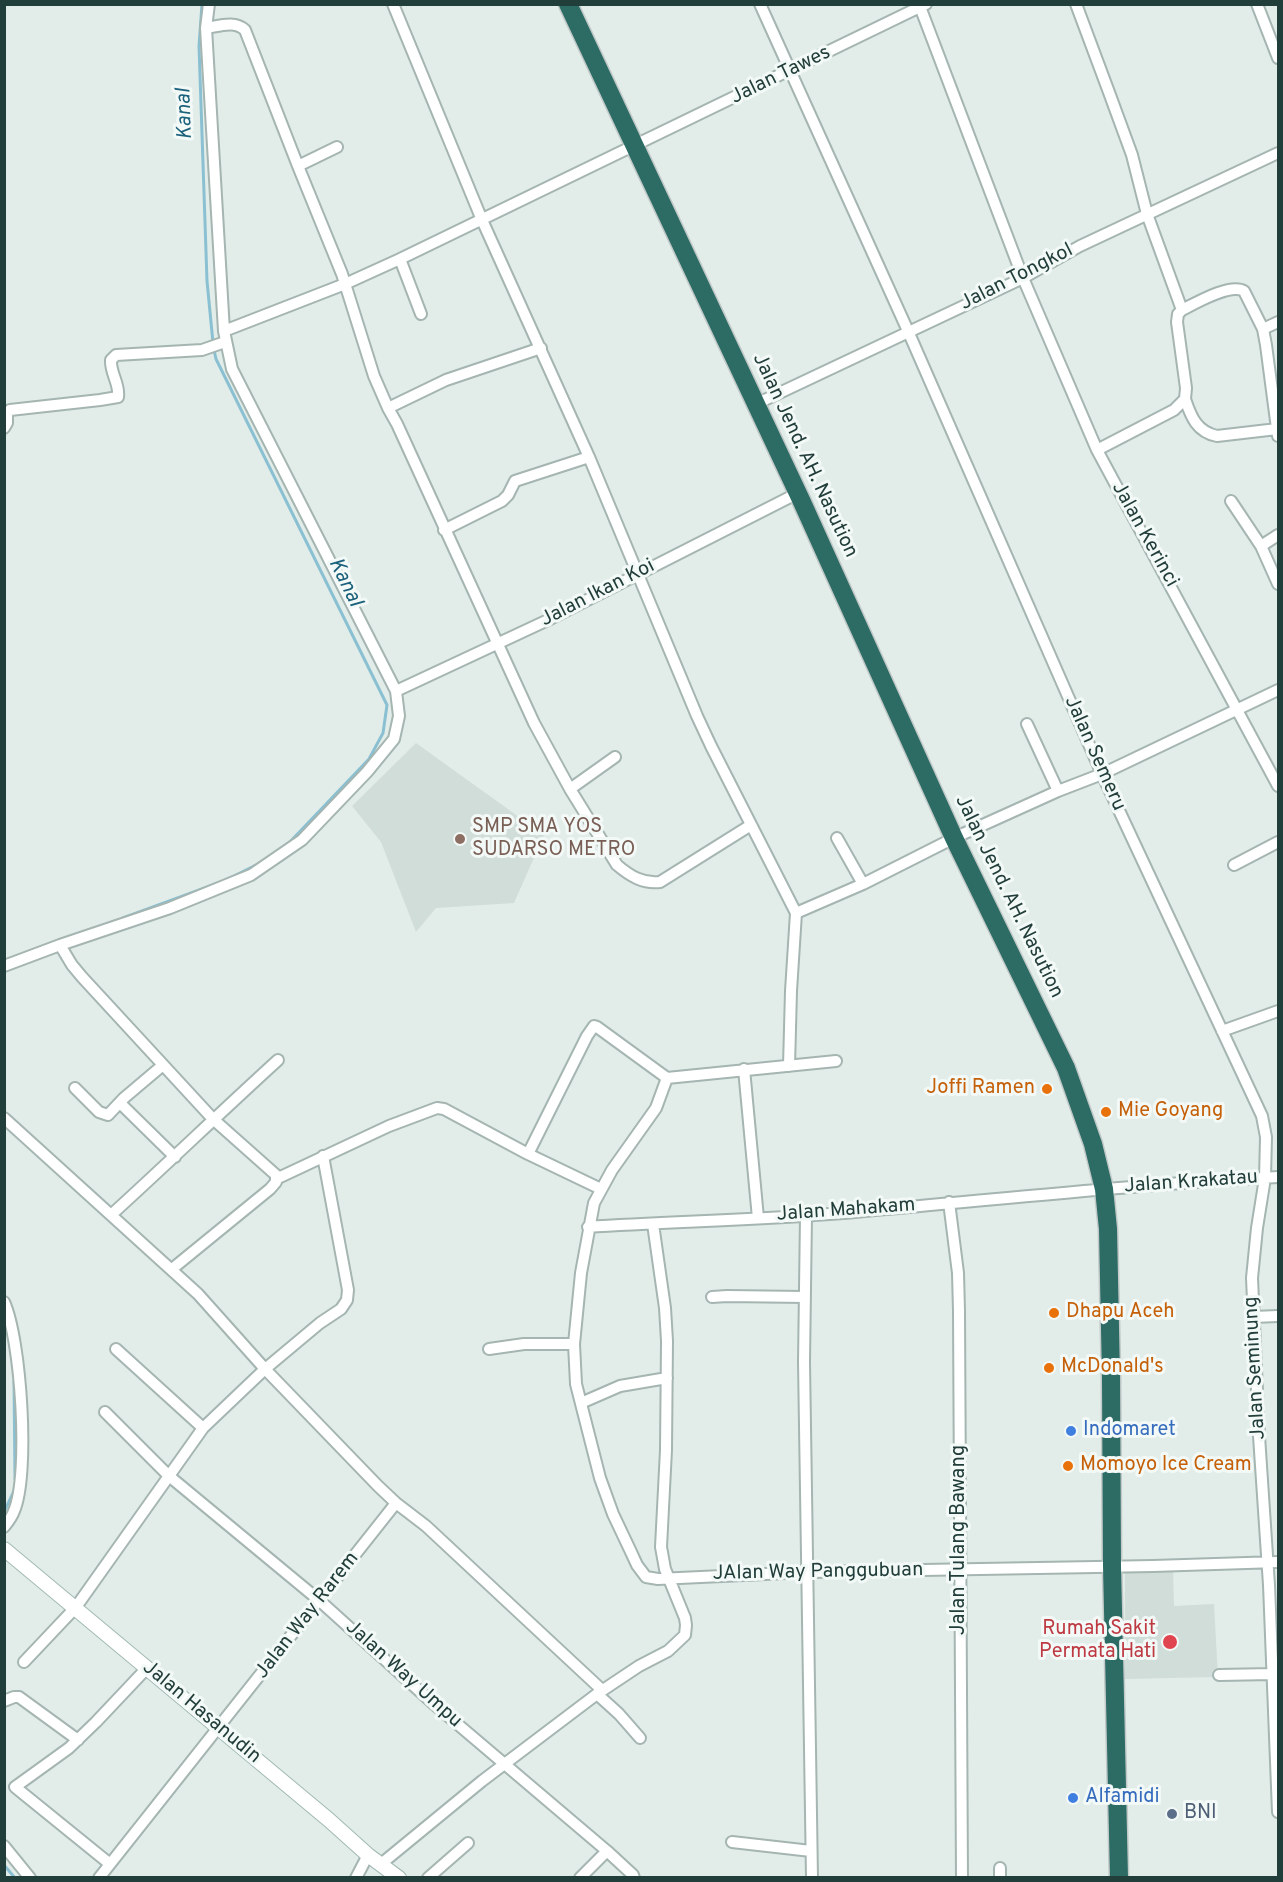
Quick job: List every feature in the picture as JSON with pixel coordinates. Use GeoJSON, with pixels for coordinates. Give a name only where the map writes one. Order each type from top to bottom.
{"type":"FeatureCollection","features":[{"type":"Feature","properties":{"kind":"highway","name":"Jalan Jend. AH. Nasution"},"geometry":{"type":"LineString","coordinates":[[568,4],[798,493],[954,838],[1066,1068],[1093,1144],[1104,1189],[1108,1229],[1119,1878]]}},
{"type":"Feature","properties":{"kind":"main road","name":"Jalan Hasanudin"},"geometry":{"type":"LineString","coordinates":[[4,1549],[76,1607],[368,1855],[399,1878]]}},
{"type":"Feature","properties":{"kind":"street"},"geometry":{"type":"LineString","coordinates":[[4,966],[170,908],[251,876],[302,840],[394,740],[399,716],[396,691],[231,369],[223,339],[206,28],[209,4]]}},
{"type":"Feature","properties":{"kind":"street"},"geometry":{"type":"LineString","coordinates":[[393,4],[482,220],[589,457],[697,716],[796,913],[789,1066]]}},
{"type":"Feature","properties":{"kind":"street","name":"Jalan Semeru"},"geometry":{"type":"LineString","coordinates":[[760,4],[908,331],[1102,774],[1262,1116],[1266,1127],[1265,1178]]}},
{"type":"Feature","properties":{"kind":"street"},"geometry":{"type":"LineString","coordinates":[[1076,4],[1131,155],[1147,214],[1182,310]]}},
{"type":"Feature","properties":{"kind":"street"},"geometry":{"type":"LineString","coordinates":[[1257,4],[1278,58]]}},
{"type":"Feature","properties":{"kind":"street","name":"Jalan Tawes"},"geometry":{"type":"LineString","coordinates":[[4,428],[7,423],[6,414],[10,410],[118,397],[119,392],[110,366],[111,360],[116,355],[202,350],[482,220],[789,72],[922,5]]}},
{"type":"Feature","properties":{"kind":"street","name":"Jalan Kerinci"},"geometry":{"type":"LineString","coordinates":[[922,5],[1023,278],[1097,450],[1278,786]]}},
{"type":"Feature","properties":{"kind":"street"},"geometry":{"type":"LineString","coordinates":[[206,28],[234,24],[245,30],[342,274],[374,376],[388,408],[534,723],[570,789],[617,865],[626,873],[644,882],[660,882],[751,825]]}},
{"type":"Feature","properties":{"kind":"street"},"geometry":{"type":"LineString","coordinates":[[298,166],[337,147]]}},
{"type":"Feature","properties":{"kind":"street","name":"Jalan Tongkol"},"geometry":{"type":"LineString","coordinates":[[756,404],[1023,278],[1080,246],[1278,153]]}},
{"type":"Feature","properties":{"kind":"street"},"geometry":{"type":"LineString","coordinates":[[400,259],[421,314]]}},
{"type":"Feature","properties":{"kind":"street"},"geometry":{"type":"LineString","coordinates":[[1240,288],[1244,291],[1263,329],[1278,433],[1217,436],[1208,434],[1197,425],[1189,412],[1185,399],[1186,388],[1177,322],[1178,314],[1182,310],[1225,291],[1240,288]]}},
{"type":"Feature","properties":{"kind":"street"},"geometry":{"type":"LineString","coordinates":[[1263,329],[1278,322]]}},
{"type":"Feature","properties":{"kind":"street"},"geometry":{"type":"LineString","coordinates":[[388,408],[446,380],[541,348]]}},
{"type":"Feature","properties":{"kind":"street"},"geometry":{"type":"LineString","coordinates":[[1097,450],[1174,410],[1185,399]]}},
{"type":"Feature","properties":{"kind":"street"},"geometry":{"type":"LineString","coordinates":[[444,530],[502,501],[515,482],[589,457]]}},
{"type":"Feature","properties":{"kind":"street","name":"Jalan Ikan Koi"},"geometry":{"type":"LineString","coordinates":[[396,691],[498,645],[798,493]]}},
{"type":"Feature","properties":{"kind":"street"},"geometry":{"type":"LineString","coordinates":[[1231,501],[1261,546],[1278,584]]}},
{"type":"Feature","properties":{"kind":"street"},"geometry":{"type":"LineString","coordinates":[[1261,546],[1278,535]]}},
{"type":"Feature","properties":{"kind":"street"},"geometry":{"type":"LineString","coordinates":[[796,913],[863,884],[954,838],[1058,791],[1102,774],[1278,690]]}},
{"type":"Feature","properties":{"kind":"street"},"geometry":{"type":"LineString","coordinates":[[1027,724],[1058,791]]}},
{"type":"Feature","properties":{"kind":"street"},"geometry":{"type":"LineString","coordinates":[[570,789],[615,757]]}},
{"type":"Feature","properties":{"kind":"street"},"geometry":{"type":"LineString","coordinates":[[837,838],[863,884]]}},
{"type":"Feature","properties":{"kind":"street"},"geometry":{"type":"LineString","coordinates":[[1234,866],[1278,842]]}},
{"type":"Feature","properties":{"kind":"street"},"geometry":{"type":"LineString","coordinates":[[60,945],[82,977],[163,1065],[213,1119],[274,1173],[276,1179]]}},
{"type":"Feature","properties":{"kind":"street"},"geometry":{"type":"LineString","coordinates":[[1222,1031],[1278,1011]]}},
{"type":"Feature","properties":{"kind":"street"},"geometry":{"type":"LineString","coordinates":[[528,1154],[586,1036],[594,1026],[667,1078],[836,1061]]}},
{"type":"Feature","properties":{"kind":"street"},"geometry":{"type":"LineString","coordinates":[[111,1215],[279,1060]]}},
{"type":"Feature","properties":{"kind":"street"},"geometry":{"type":"LineString","coordinates":[[75,1088],[99,1113],[108,1115],[163,1065]]}},
{"type":"Feature","properties":{"kind":"street"},"geometry":{"type":"LineString","coordinates":[[744,1069],[758,1218]]}},
{"type":"Feature","properties":{"kind":"street","name":"JAlan Way Panggubuan"},"geometry":{"type":"LineString","coordinates":[[667,1078],[656,1108],[612,1170],[594,1203],[588,1227],[574,1344],[576,1384],[605,1491],[637,1565],[648,1578],[807,1572],[1273,1562]]}},
{"type":"Feature","properties":{"kind":"street"},"geometry":{"type":"LineString","coordinates":[[120,1102],[175,1157]]}},
{"type":"Feature","properties":{"kind":"street"},"geometry":{"type":"LineString","coordinates":[[172,1269],[270,1189],[276,1179],[389,1126],[437,1108],[444,1109],[528,1154],[601,1189]]}},
{"type":"Feature","properties":{"kind":"street"},"geometry":{"type":"LineString","coordinates":[[4,1119],[172,1269],[336,1444],[396,1503],[426,1526],[599,1692],[640,1738]]}},
{"type":"Feature","properties":{"kind":"street"},"geometry":{"type":"LineString","coordinates":[[24,1662],[76,1607],[203,1428],[265,1369],[320,1323],[341,1309],[347,1300],[348,1290],[323,1156]]}},
{"type":"Feature","properties":{"kind":"street","name":"Jalan Krakatau"},"geometry":{"type":"LineString","coordinates":[[1104,1189],[1278,1177]]}},
{"type":"Feature","properties":{"kind":"street","name":"Jalan Seminung"},"geometry":{"type":"LineString","coordinates":[[1265,1178],[1252,1267],[1253,1317],[1273,1562],[1275,1657],[1272,1674],[1278,1812]]}},
{"type":"Feature","properties":{"kind":"street","name":"Jalan Mahakam"},"geometry":{"type":"LineString","coordinates":[[588,1227],[729,1221],[1104,1189]]}},
{"type":"Feature","properties":{"kind":"street","name":"Jalan Tulang Bawang"},"geometry":{"type":"LineString","coordinates":[[949,1203],[955,1236],[959,1282],[962,1878]]}},
{"type":"Feature","properties":{"kind":"street"},"geometry":{"type":"LineString","coordinates":[[806,1215],[804,1362],[812,1878]]}},
{"type":"Feature","properties":{"kind":"street"},"geometry":{"type":"LineString","coordinates":[[381,1864],[599,1692],[639,1666],[668,1651],[685,1635],[685,1618],[668,1578],[661,1547],[666,1450],[667,1341],[665,1308],[653,1224]]}},
{"type":"Feature","properties":{"kind":"street"},"geometry":{"type":"LineString","coordinates":[[712,1297],[805,1297]]}},
{"type":"Feature","properties":{"kind":"street"},"geometry":{"type":"LineString","coordinates":[[4,1302],[10,1315],[18,1357],[21,1459],[20,1486],[15,1510],[4,1527]]}},
{"type":"Feature","properties":{"kind":"street"},"geometry":{"type":"LineString","coordinates":[[1253,1317],[1278,1316]]}},
{"type":"Feature","properties":{"kind":"street"},"geometry":{"type":"LineString","coordinates":[[489,1349],[524,1344],[574,1344]]}},
{"type":"Feature","properties":{"kind":"street"},"geometry":{"type":"LineString","coordinates":[[116,1349],[203,1428]]}},
{"type":"Feature","properties":{"kind":"street"},"geometry":{"type":"LineString","coordinates":[[581,1403],[620,1386],[667,1378]]}},
{"type":"Feature","properties":{"kind":"street","name":"Jalan Way Umpu"},"geometry":{"type":"LineString","coordinates":[[105,1412],[169,1476],[320,1601],[435,1705],[607,1851],[634,1878]]}},
{"type":"Feature","properties":{"kind":"street","name":"Jalan Way Rarem"},"geometry":{"type":"LineString","coordinates":[[99,1878],[396,1503]]}},
{"type":"Feature","properties":{"kind":"street"},"geometry":{"type":"LineString","coordinates":[[4,1793],[78,1740],[147,1668]]}},
{"type":"Feature","properties":{"kind":"street"},"geometry":{"type":"LineString","coordinates":[[1219,1675],[1272,1674]]}},
{"type":"Feature","properties":{"kind":"street"},"geometry":{"type":"LineString","coordinates":[[4,1701],[19,1697],[78,1740]]}},
{"type":"Feature","properties":{"kind":"street"},"geometry":{"type":"LineString","coordinates":[[15,1787],[110,1864]]}},
{"type":"Feature","properties":{"kind":"street"},"geometry":{"type":"LineString","coordinates":[[732,1842],[811,1851]]}},
{"type":"Feature","properties":{"kind":"street"},"geometry":{"type":"LineString","coordinates":[[428,1878],[468,1843]]}},
{"type":"Feature","properties":{"kind":"street"},"geometry":{"type":"LineString","coordinates":[[4,1846],[30,1878]]}},
{"type":"Feature","properties":{"kind":"street"},"geometry":{"type":"LineString","coordinates":[[580,1878],[607,1851]]}},
{"type":"Feature","properties":{"kind":"street"},"geometry":{"type":"LineString","coordinates":[[356,1878],[368,1855]]}},
{"type":"Feature","properties":{"kind":"shaded area","name":"SMP SMA YOS SUDARSO METRO"},"geometry":{"type":"Polygon","coordinates":[[[416,743],[544,835],[514,903],[436,908],[416,932],[381,842],[352,806],[416,743]]]}},
{"type":"Feature","properties":{"kind":"shaded area","name":"Rumah Sakit Permata Hati"},"geometry":{"type":"Polygon","coordinates":[[[1173,1568],[1174,1606],[1214,1604],[1218,1677],[1125,1679],[1125,1570],[1173,1568]]]}},
{"type":"Feature","properties":{"kind":"waterway","name":"Kanal"},"geometry":{"type":"LineString","coordinates":[[202,4],[199,46],[207,281],[213,343]]}},
{"type":"Feature","properties":{"kind":"waterway","name":"Kanal"},"geometry":{"type":"LineString","coordinates":[[214,350],[216,359],[387,705],[383,733],[369,759],[287,845]]}},
{"type":"Feature","properties":{"kind":"waterway","name":"Kanal"},"geometry":{"type":"LineString","coordinates":[[230,878],[256,865]]}},
{"type":"Feature","properties":{"kind":"waterway","name":"Kanal"},"geometry":{"type":"LineString","coordinates":[[123,918],[221,882]]}},
{"type":"Feature","properties":{"kind":"waterway","name":"Kanal"},"geometry":{"type":"LineString","coordinates":[[14,1381],[15,1479]]}},
{"type":"Feature","properties":{"kind":"waterway","name":"Kanal"},"geometry":{"type":"LineString","coordinates":[[4,1512],[15,1489]]}},
{"type":"Feature","properties":{"kind":"waterway","name":"Kanal"},"geometry":{"type":"LineString","coordinates":[[4,1865],[15,1878]]}},
{"type":"Feature","properties":{"kind":"place","name":"SMP SMA YOS SUDARSO METRO"},"geometry":{"type":"Point","coordinates":[460,839]}},
{"type":"Feature","properties":{"kind":"place","name":"Joffi Ramen"},"geometry":{"type":"Point","coordinates":[1047,1089]}},
{"type":"Feature","properties":{"kind":"place","name":"Mie Goyang"},"geometry":{"type":"Point","coordinates":[1106,1112]}},
{"type":"Feature","properties":{"kind":"place","name":"Dhapu Aceh"},"geometry":{"type":"Point","coordinates":[1054,1313]}},
{"type":"Feature","properties":{"kind":"place","name":"McDonald's"},"geometry":{"type":"Point","coordinates":[1049,1368]}},
{"type":"Feature","properties":{"kind":"place","name":"Indomaret"},"geometry":{"type":"Point","coordinates":[1071,1431]}},
{"type":"Feature","properties":{"kind":"place","name":"Momoyo Ice Cream"},"geometry":{"type":"Point","coordinates":[1068,1466]}},
{"type":"Feature","properties":{"kind":"place","name":"Rumah Sakit Permata Hati"},"geometry":{"type":"Point","coordinates":[1170,1642]}},
{"type":"Feature","properties":{"kind":"place","name":"Alfamidi"},"geometry":{"type":"Point","coordinates":[1073,1798]}},
{"type":"Feature","properties":{"kind":"place","name":"BNI"},"geometry":{"type":"Point","coordinates":[1172,1814]}}]}
